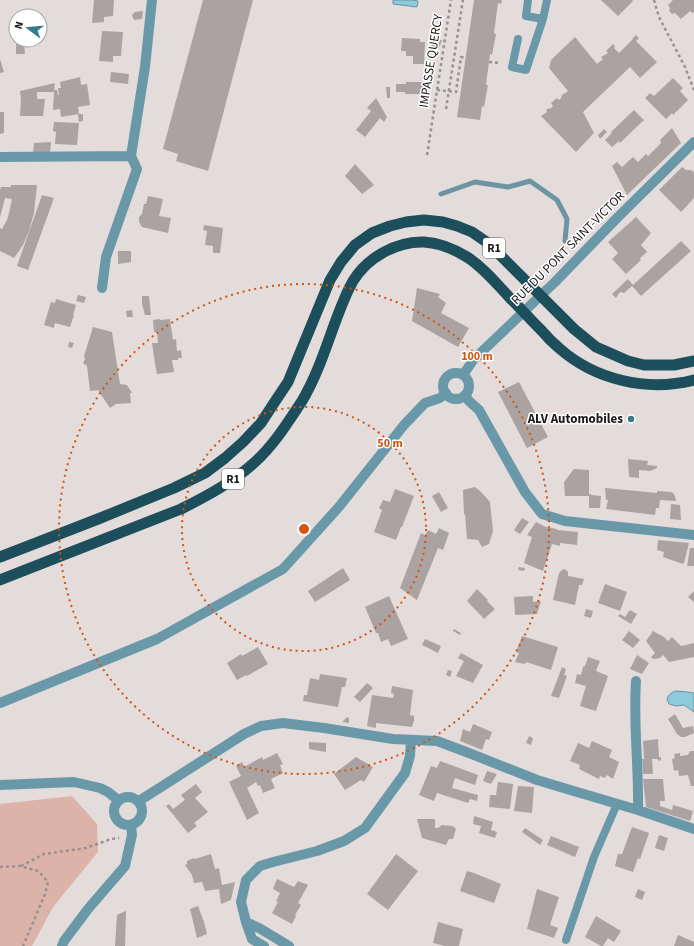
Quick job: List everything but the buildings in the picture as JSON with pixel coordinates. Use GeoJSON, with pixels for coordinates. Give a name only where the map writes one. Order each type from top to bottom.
{"type":"FeatureCollection","features":[{"type":"Feature","properties":{"kind":"highway","name":"R1"},"geometry":{"type":"LineString","coordinates":[[0,557],[174,488],[205,473],[226,458],[261,423],[288,382],[330,280],[341,262],[355,245],[372,233],[390,226],[424,220],[443,222],[472,232],[488,242],[574,329],[596,347],[628,361],[644,365],[674,365],[694,361]]}},
{"type":"Feature","properties":{"kind":"highway","name":"R1"},"geometry":{"type":"LineString","coordinates":[[0,580],[181,509],[203,498],[239,476],[272,444],[303,399],[316,372],[353,281],[376,257],[391,249],[408,243],[424,242],[440,245],[468,257],[558,348],[590,370],[609,377],[643,384],[669,384],[694,380]]}},
{"type":"Feature","properties":{"kind":"street"},"geometry":{"type":"LineString","coordinates":[[102,288],[106,257],[136,169],[131,156],[145,67],[152,0]]}},
{"type":"Feature","properties":{"kind":"street","name":"RUE DU PONT SAINT-VICTOR"},"geometry":{"type":"LineString","coordinates":[[463,375],[474,359],[555,282],[694,142]]}},
{"type":"Feature","properties":{"kind":"street"},"geometry":{"type":"LineString","coordinates":[[0,157],[131,156]]}},
{"type":"Feature","properties":{"kind":"street"},"geometry":{"type":"LineString","coordinates":[[458,373],[463,375],[468,383],[467,392],[460,398],[450,397],[443,388],[444,382],[447,377],[452,374],[458,373]]}},
{"type":"Feature","properties":{"kind":"street"},"geometry":{"type":"LineString","coordinates":[[0,703],[157,638],[282,569],[338,508],[404,425],[425,403],[440,398],[446,393]]}},
{"type":"Feature","properties":{"kind":"street"},"geometry":{"type":"LineString","coordinates":[[465,395],[479,410],[525,492],[542,514],[565,521],[694,535]]}},
{"type":"Feature","properties":{"kind":"street"},"geometry":{"type":"LineString","coordinates":[[636,681],[634,702],[638,810]]}},
{"type":"Feature","properties":{"kind":"street"},"geometry":{"type":"LineString","coordinates":[[139,801],[244,734],[261,726],[284,723],[393,739],[437,741],[543,782],[638,810],[694,829]]}},
{"type":"Feature","properties":{"kind":"street"},"geometry":{"type":"LineString","coordinates":[[264,946],[252,939],[246,922],[241,902],[246,880],[260,866],[317,851],[344,841],[365,828],[405,773],[410,756],[411,740]]}},
{"type":"Feature","properties":{"kind":"street"},"geometry":{"type":"LineString","coordinates":[[0,785],[74,782],[100,788],[118,800]]}},
{"type":"Feature","properties":{"kind":"street"},"geometry":{"type":"LineString","coordinates":[[62,946],[84,914],[125,866],[131,830],[139,820],[142,811],[139,801],[133,797],[124,796],[118,800],[114,807],[113,814],[117,821],[131,830]]}},
{"type":"Feature","properties":{"kind":"street"},"geometry":{"type":"LineString","coordinates":[[246,922],[260,928],[289,946]]}},
{"type":"Feature","properties":{"kind":"lane"},"geometry":{"type":"LineString","coordinates":[[528,0],[526,16],[543,19]]}},
{"type":"Feature","properties":{"kind":"lane"},"geometry":{"type":"LineString","coordinates":[[518,40],[512,67],[526,70],[543,19],[547,0]]}},
{"type":"Feature","properties":{"kind":"lane"},"geometry":{"type":"LineString","coordinates":[[566,940],[594,857],[617,804]]}},
{"type":"Feature","properties":{"kind":"path","name":"IMPASSE QUERCY"},"geometry":{"type":"LineString","coordinates":[[427,155],[451,0]]}},
{"type":"Feature","properties":{"kind":"path"},"geometry":{"type":"LineString","coordinates":[[446,109],[463,0]]}},
{"type":"Feature","properties":{"kind":"path"},"geometry":{"type":"LineString","coordinates":[[654,0],[659,17],[685,67],[694,90]]}},
{"type":"Feature","properties":{"kind":"path"},"geometry":{"type":"LineString","coordinates":[[437,90],[456,92],[461,57],[466,58]]}},
{"type":"Feature","properties":{"kind":"path"},"geometry":{"type":"LineString","coordinates":[[489,62],[502,63]]}},
{"type":"Feature","properties":{"kind":"path"},"geometry":{"type":"LineString","coordinates":[[20,866],[44,854],[86,848],[131,830]]}},
{"type":"Feature","properties":{"kind":"path"},"geometry":{"type":"LineString","coordinates":[[0,867],[20,866],[38,871],[48,882],[45,894],[23,946]]}},
{"type":"Feature","properties":{"kind":"shaded area"},"geometry":{"type":"Polygon","coordinates":[[[72,796],[97,824],[98,852],[53,907],[32,946],[0,946],[0,804],[72,796]]]}},
{"type":"Feature","properties":{"kind":"water"},"geometry":{"type":"Polygon","coordinates":[[[393,0],[418,1],[417,7],[393,4],[393,0]]]}},
{"type":"Feature","properties":{"kind":"water"},"geometry":{"type":"Polygon","coordinates":[[[675,691],[694,693],[694,712],[684,705],[676,706],[669,704],[667,698],[675,691]]]}},
{"type":"Feature","properties":{"kind":"waterway"},"geometry":{"type":"LineString","coordinates":[[441,194],[475,182],[508,187],[530,181],[557,200],[567,219],[565,241]]}},
{"type":"Feature","properties":{"kind":"place","name":"ALV Automobiles"},"geometry":{"type":"Point","coordinates":[631,419]}}]}
